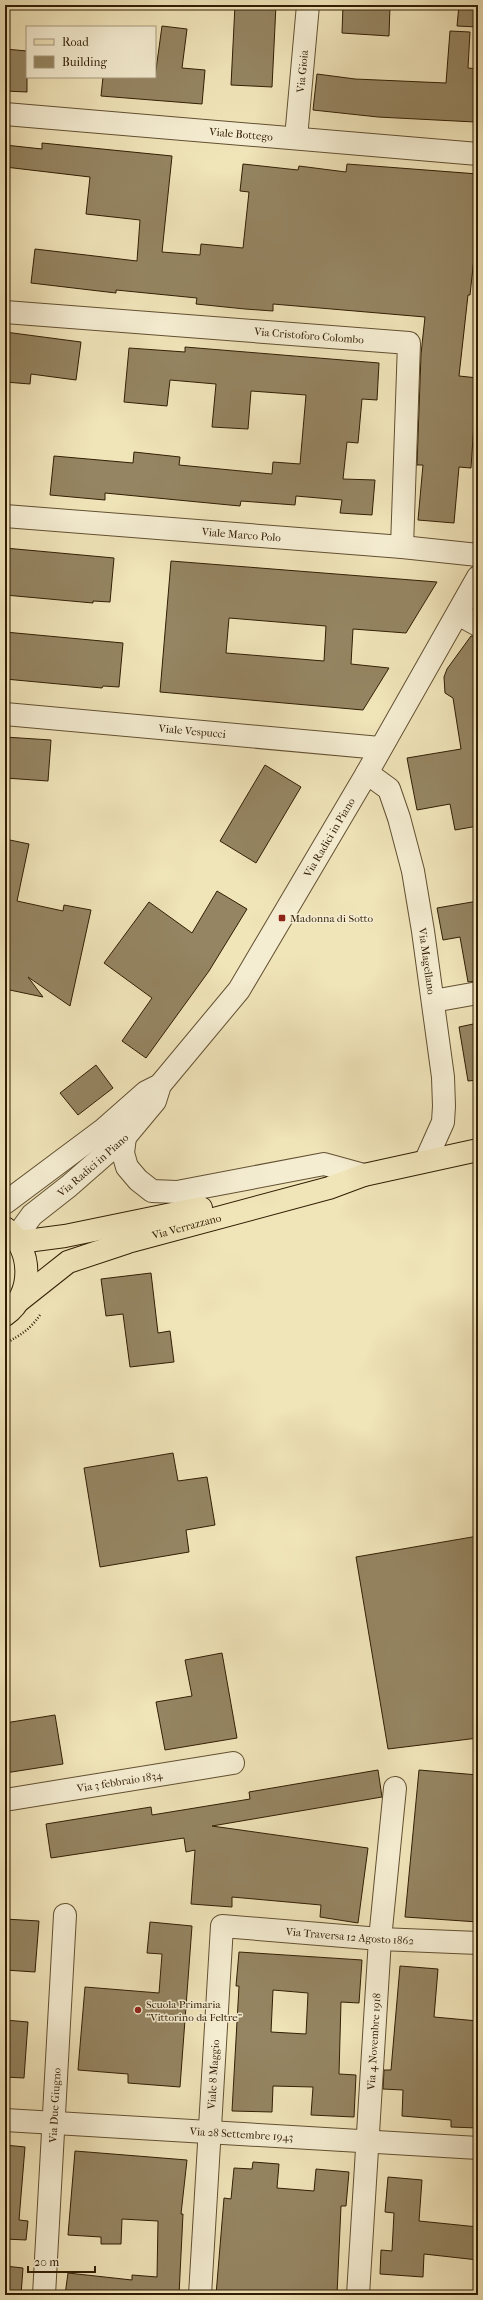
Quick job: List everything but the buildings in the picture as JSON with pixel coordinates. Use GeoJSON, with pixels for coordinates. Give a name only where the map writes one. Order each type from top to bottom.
{"type":"FeatureCollection","features":[{"type":"Feature","properties":{"kind":"main road","name":"Via Verrazzano"},"geometry":{"type":"LineString","coordinates":[[20,1300],[68,1262],[128,1242],[329,1188],[364,1175],[426,1160],[478,1150]]}},
{"type":"Feature","properties":{"kind":"main road","name":"Via Verrazzano"},"geometry":{"type":"LineString","coordinates":[[13,1236],[65,1236],[206,1207],[324,1176],[364,1175]]}},
{"type":"Feature","properties":{"kind":"main road"},"geometry":{"type":"LineString","coordinates":[[5,1315],[20,1300],[26,1283],[27,1265],[13,1236]]}},
{"type":"Feature","properties":{"kind":"street","name":"Via Gioia"},"geometry":{"type":"LineString","coordinates":[[296,138],[308,5]]}},
{"type":"Feature","properties":{"kind":"street","name":"Viale Bottego"},"geometry":{"type":"LineString","coordinates":[[5,114],[478,154]]}},
{"type":"Feature","properties":{"kind":"street","name":"Via Cristoforo Colombo"},"geometry":{"type":"LineString","coordinates":[[5,312],[409,343],[402,547]]}},
{"type":"Feature","properties":{"kind":"street","name":"Viale Marco Polo"},"geometry":{"type":"LineString","coordinates":[[5,516],[402,547],[478,555]]}},
{"type":"Feature","properties":{"kind":"street","name":"Via Radici in Piano"},"geometry":{"type":"LineString","coordinates":[[13,1236],[32,1215],[69,1186],[125,1137],[155,1101],[160,1085],[239,990],[367,773],[478,577]]}},
{"type":"Feature","properties":{"kind":"street"},"geometry":{"type":"LineString","coordinates":[[458,614],[478,625]]}},
{"type":"Feature","properties":{"kind":"street","name":"Viale Vespucci"},"geometry":{"type":"LineString","coordinates":[[5,714],[380,748]]}},
{"type":"Feature","properties":{"kind":"street","name":"Via Magellano"},"geometry":{"type":"LineString","coordinates":[[367,773],[389,789],[399,818],[412,871],[433,1001],[443,1077],[443,1122],[426,1160]]}},
{"type":"Feature","properties":{"kind":"street"},"geometry":{"type":"LineString","coordinates":[[433,1001],[478,993]]}},
{"type":"Feature","properties":{"kind":"street","name":"Via Radici in Piano"},"geometry":{"type":"LineString","coordinates":[[5,1203],[104,1129],[146,1092],[160,1085]]}},
{"type":"Feature","properties":{"kind":"street","name":"Via Verrazzano"},"geometry":{"type":"LineString","coordinates":[[125,1137],[123,1153],[127,1167],[138,1180],[152,1191],[177,1192],[324,1164],[364,1175]]}},
{"type":"Feature","properties":{"kind":"street","name":"Via 3 febbraio 1834"},"geometry":{"type":"LineString","coordinates":[[5,1800],[234,1763]]}},
{"type":"Feature","properties":{"kind":"street","name":"Via 4 Novembre 1918"},"geometry":{"type":"LineString","coordinates":[[358,2295],[380,1939],[395,1788]]}},
{"type":"Feature","properties":{"kind":"street","name":"Via Due Giugno"},"geometry":{"type":"LineString","coordinates":[[44,2295],[55,2123],[65,1915]]}},
{"type":"Feature","properties":{"kind":"street","name":"Via Traversa 12 Agosto 1862"},"geometry":{"type":"LineString","coordinates":[[222,1926],[380,1939],[478,1943]]}},
{"type":"Feature","properties":{"kind":"street","name":"Viale 8 Maggio"},"geometry":{"type":"LineString","coordinates":[[200,2295],[222,1926]]}},
{"type":"Feature","properties":{"kind":"street","name":"Via 28 Settembre 1943"},"geometry":{"type":"LineString","coordinates":[[5,2120],[367,2143],[478,2148]]}},
{"type":"Feature","properties":{"kind":"place","name":"Madonna di Sotto"},"geometry":{"type":"Point","coordinates":[282,918]}},
{"type":"Feature","properties":{"kind":"place","name":"Scuola Primaria \"Vittorino da Feltre\""},"geometry":{"type":"Point","coordinates":[138,2010]}}]}
